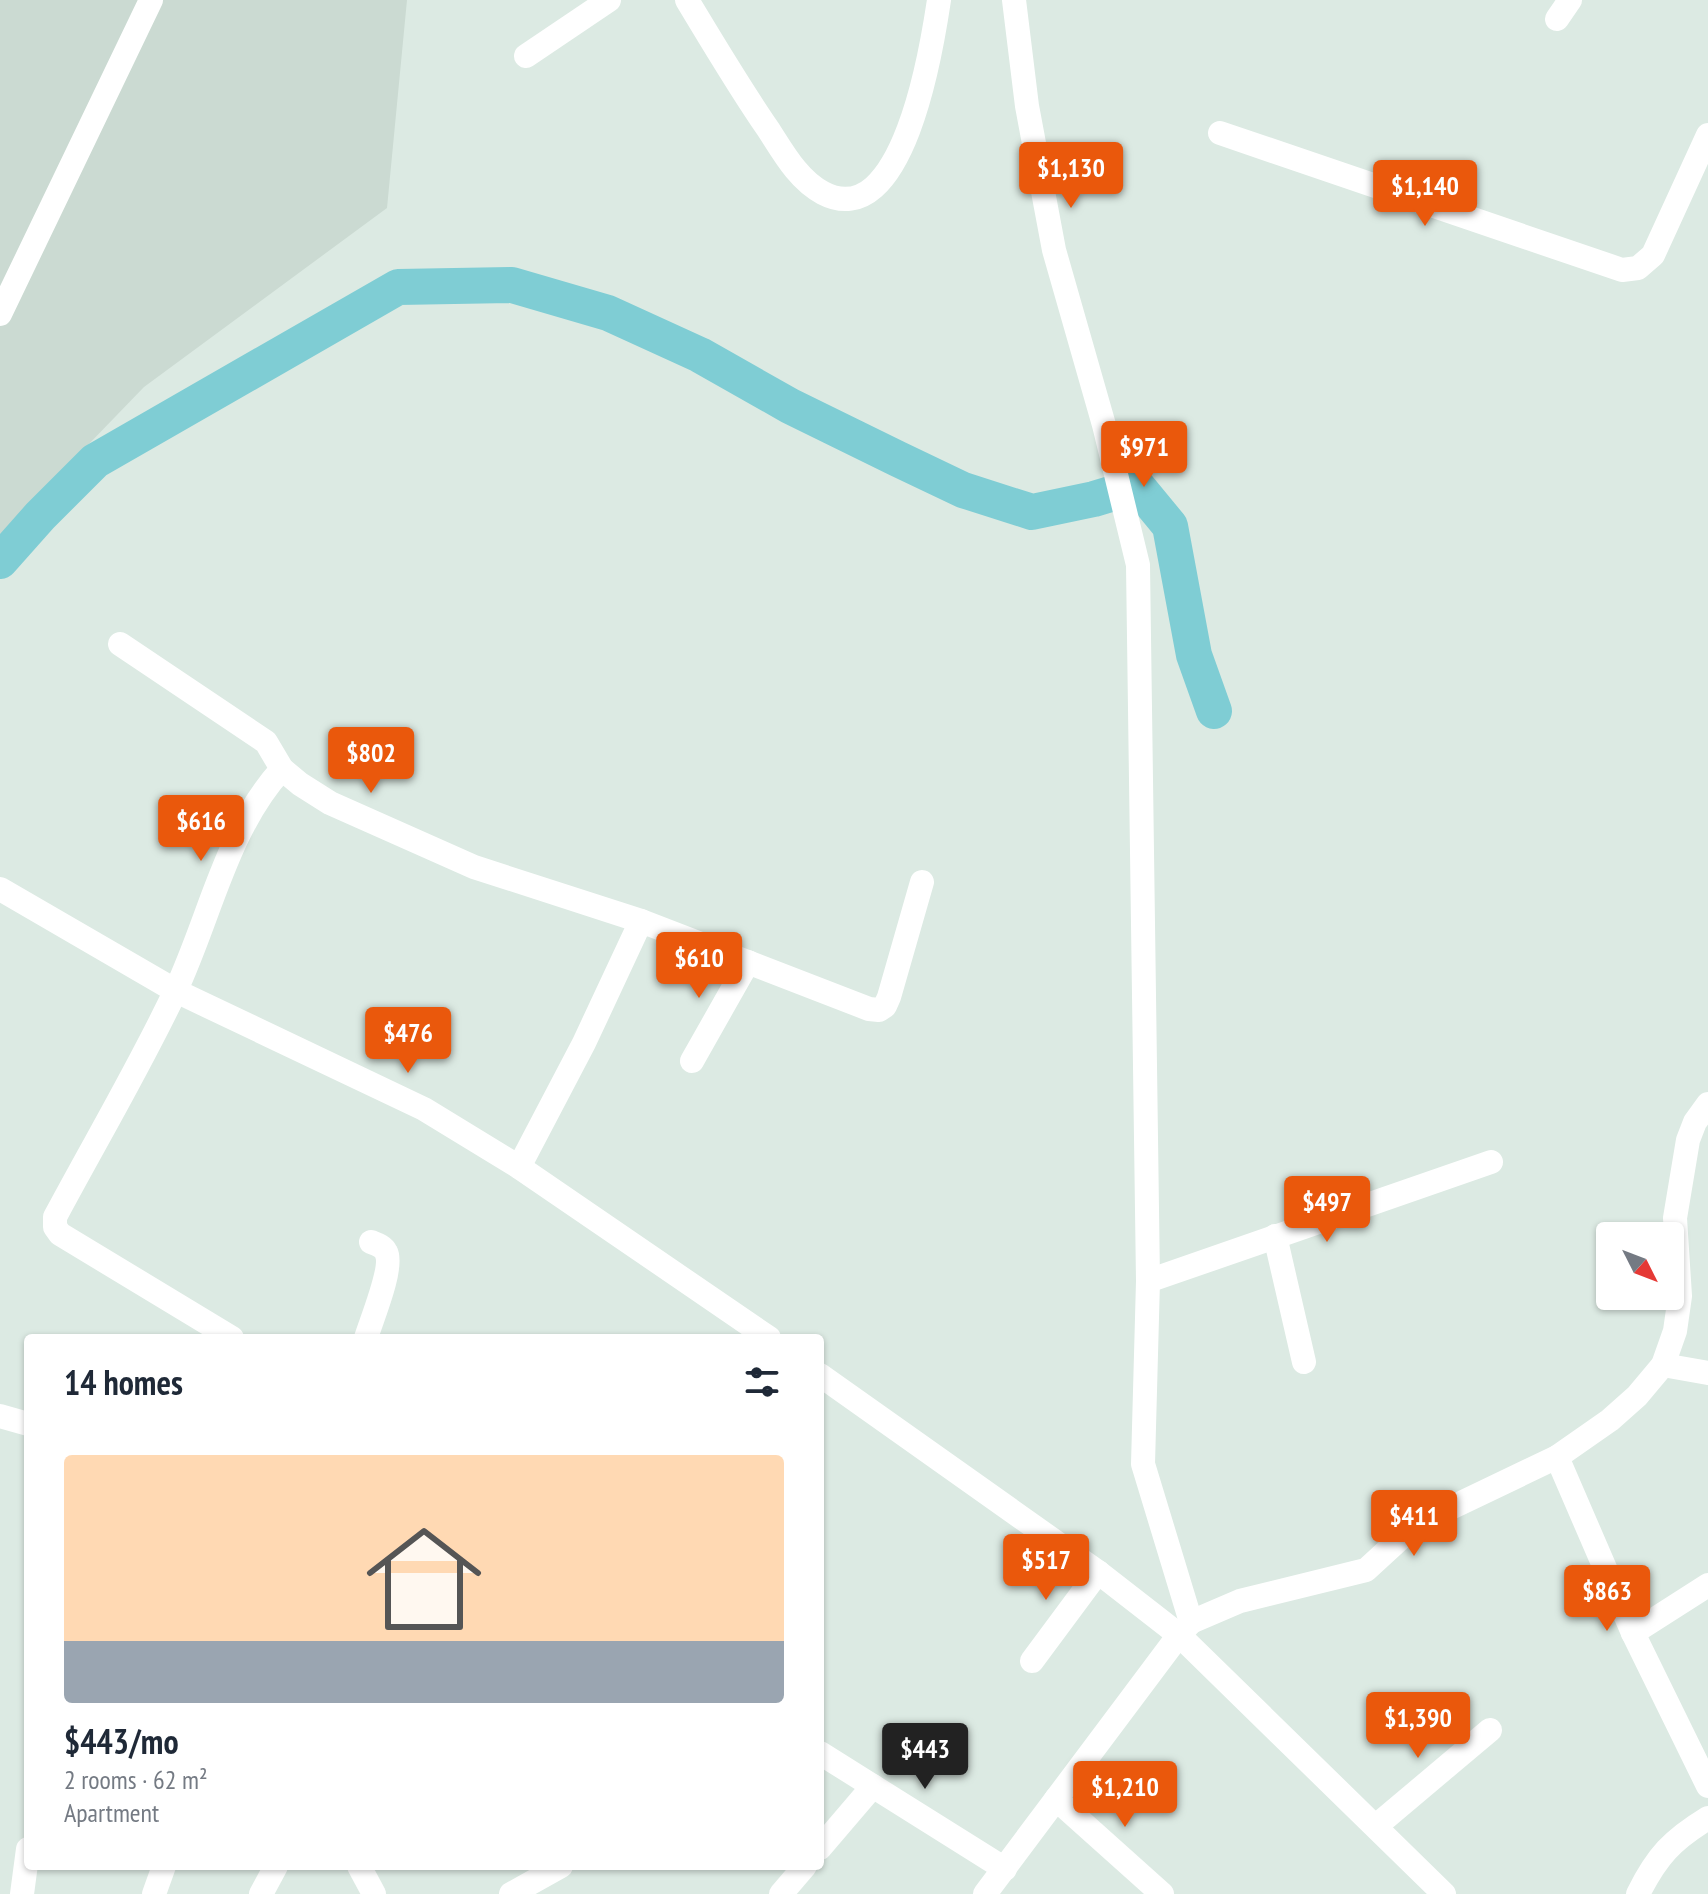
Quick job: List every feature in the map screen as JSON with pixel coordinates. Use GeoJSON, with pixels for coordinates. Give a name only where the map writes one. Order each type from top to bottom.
{"type":"FeatureCollection","features":[{"type":"Feature","properties":{"kind":"street"},"geometry":{"type":"LineString","coordinates":[[0,314],[151,0]]}},
{"type":"Feature","properties":{"kind":"street"},"geometry":{"type":"LineString","coordinates":[[526,56],[609,0]]}},
{"type":"Feature","properties":{"kind":"street"},"geometry":{"type":"LineString","coordinates":[[687,0],[742,91],[797,172],[823,193],[845,199],[868,193],[891,169],[905,140],[931,51],[939,0]]}},
{"type":"Feature","properties":{"kind":"street"},"geometry":{"type":"LineString","coordinates":[[1014,0],[1027,106],[1054,250],[1104,425],[1138,565],[1148,1281],[1143,1464],[1185,1628]]}},
{"type":"Feature","properties":{"kind":"street"},"geometry":{"type":"LineString","coordinates":[[1220,133],[1622,270],[1638,268],[1653,255],[1708,135]]}},
{"type":"Feature","properties":{"kind":"street"},"geometry":{"type":"LineString","coordinates":[[120,644],[266,742],[282,769],[330,803],[474,867],[641,921],[869,1009],[879,1010],[889,997],[922,882]]}},
{"type":"Feature","properties":{"kind":"street"},"geometry":{"type":"LineString","coordinates":[[225,1334],[68,1240],[55,1227],[55,1217],[176,991],[228,859],[263,791],[282,769]]}},
{"type":"Feature","properties":{"kind":"street"},"geometry":{"type":"LineString","coordinates":[[0,889],[176,991],[424,1109],[519,1167],[763,1334]]}},
{"type":"Feature","properties":{"kind":"street"},"geometry":{"type":"LineString","coordinates":[[519,1167],[584,1043],[641,921]]}},
{"type":"Feature","properties":{"kind":"street"},"geometry":{"type":"LineString","coordinates":[[692,1061],[748,962]]}},
{"type":"Feature","properties":{"kind":"street"},"geometry":{"type":"LineString","coordinates":[[985,1894],[1185,1628],[1240,1601],[1366,1570],[1415,1525],[1557,1457],[1610,1420],[1637,1396],[1663,1365],[1675,1331],[1680,1296],[1675,1218],[1688,1140],[1695,1122],[1708,1104]]}},
{"type":"Feature","properties":{"kind":"street"},"geometry":{"type":"LineString","coordinates":[[1148,1281],[1491,1162]]}},
{"type":"Feature","properties":{"kind":"street"},"geometry":{"type":"LineString","coordinates":[[1275,1236],[1304,1362]]}},
{"type":"Feature","properties":{"kind":"street"},"geometry":{"type":"LineString","coordinates":[[367,1334],[388,1257],[383,1248],[371,1242]]}},
{"type":"Feature","properties":{"kind":"street"},"geometry":{"type":"LineString","coordinates":[[1663,1365],[1708,1373]]}},
{"type":"Feature","properties":{"kind":"street"},"geometry":{"type":"LineString","coordinates":[[824,1378],[1098,1572],[1185,1628],[1444,1894]]}},
{"type":"Feature","properties":{"kind":"street"},"geometry":{"type":"LineString","coordinates":[[0,1416],[24,1423]]}},
{"type":"Feature","properties":{"kind":"street"},"geometry":{"type":"LineString","coordinates":[[1557,1457],[1633,1633],[1708,1786]]}},
{"type":"Feature","properties":{"kind":"street"},"geometry":{"type":"LineString","coordinates":[[1032,1661],[1098,1572]]}},
{"type":"Feature","properties":{"kind":"street"},"geometry":{"type":"LineString","coordinates":[[1633,1633],[1708,1585]]}},
{"type":"Feature","properties":{"kind":"street"},"geometry":{"type":"LineString","coordinates":[[1376,1826],[1490,1730]]}},
{"type":"Feature","properties":{"kind":"street"},"geometry":{"type":"LineString","coordinates":[[824,1755],[1005,1869]]}},
{"type":"Feature","properties":{"kind":"street"},"geometry":{"type":"LineString","coordinates":[[824,1843],[873,1786]]}},
{"type":"Feature","properties":{"kind":"street"},"geometry":{"type":"LineString","coordinates":[[1056,1799],[1162,1894]]}},
{"type":"Feature","properties":{"kind":"street"},"geometry":{"type":"LineString","coordinates":[[1638,1894],[1651,1868],[1666,1848],[1708,1818]]}},
{"type":"Feature","properties":{"kind":"street"},"geometry":{"type":"LineString","coordinates":[[22,1894],[25,1870]]}},
{"type":"Feature","properties":{"kind":"street"},"geometry":{"type":"LineString","coordinates":[[154,1894],[163,1870]]}},
{"type":"Feature","properties":{"kind":"street"},"geometry":{"type":"LineString","coordinates":[[261,1894],[274,1870]]}},
{"type":"Feature","properties":{"kind":"street"},"geometry":{"type":"LineString","coordinates":[[361,1870],[374,1894]]}},
{"type":"Feature","properties":{"kind":"street"},"geometry":{"type":"LineString","coordinates":[[511,1894],[547,1870]]}},
{"type":"Feature","properties":{"kind":"street"},"geometry":{"type":"LineString","coordinates":[[781,1894],[802,1870]]}},
{"type":"Feature","properties":{"kind":"shaded area"},"geometry":{"type":"Polygon","coordinates":[[[0,0],[407,0],[387,208],[144,387],[0,536],[0,0]]]}},
{"type":"Feature","properties":{"kind":"waterway"},"geometry":{"type":"LineString","coordinates":[[0,561],[95,461],[398,287],[512,285],[608,313],[700,355],[790,406],[963,490],[1032,512],[1137,486],[1170,526],[1194,655],[1214,711]]}}]}
